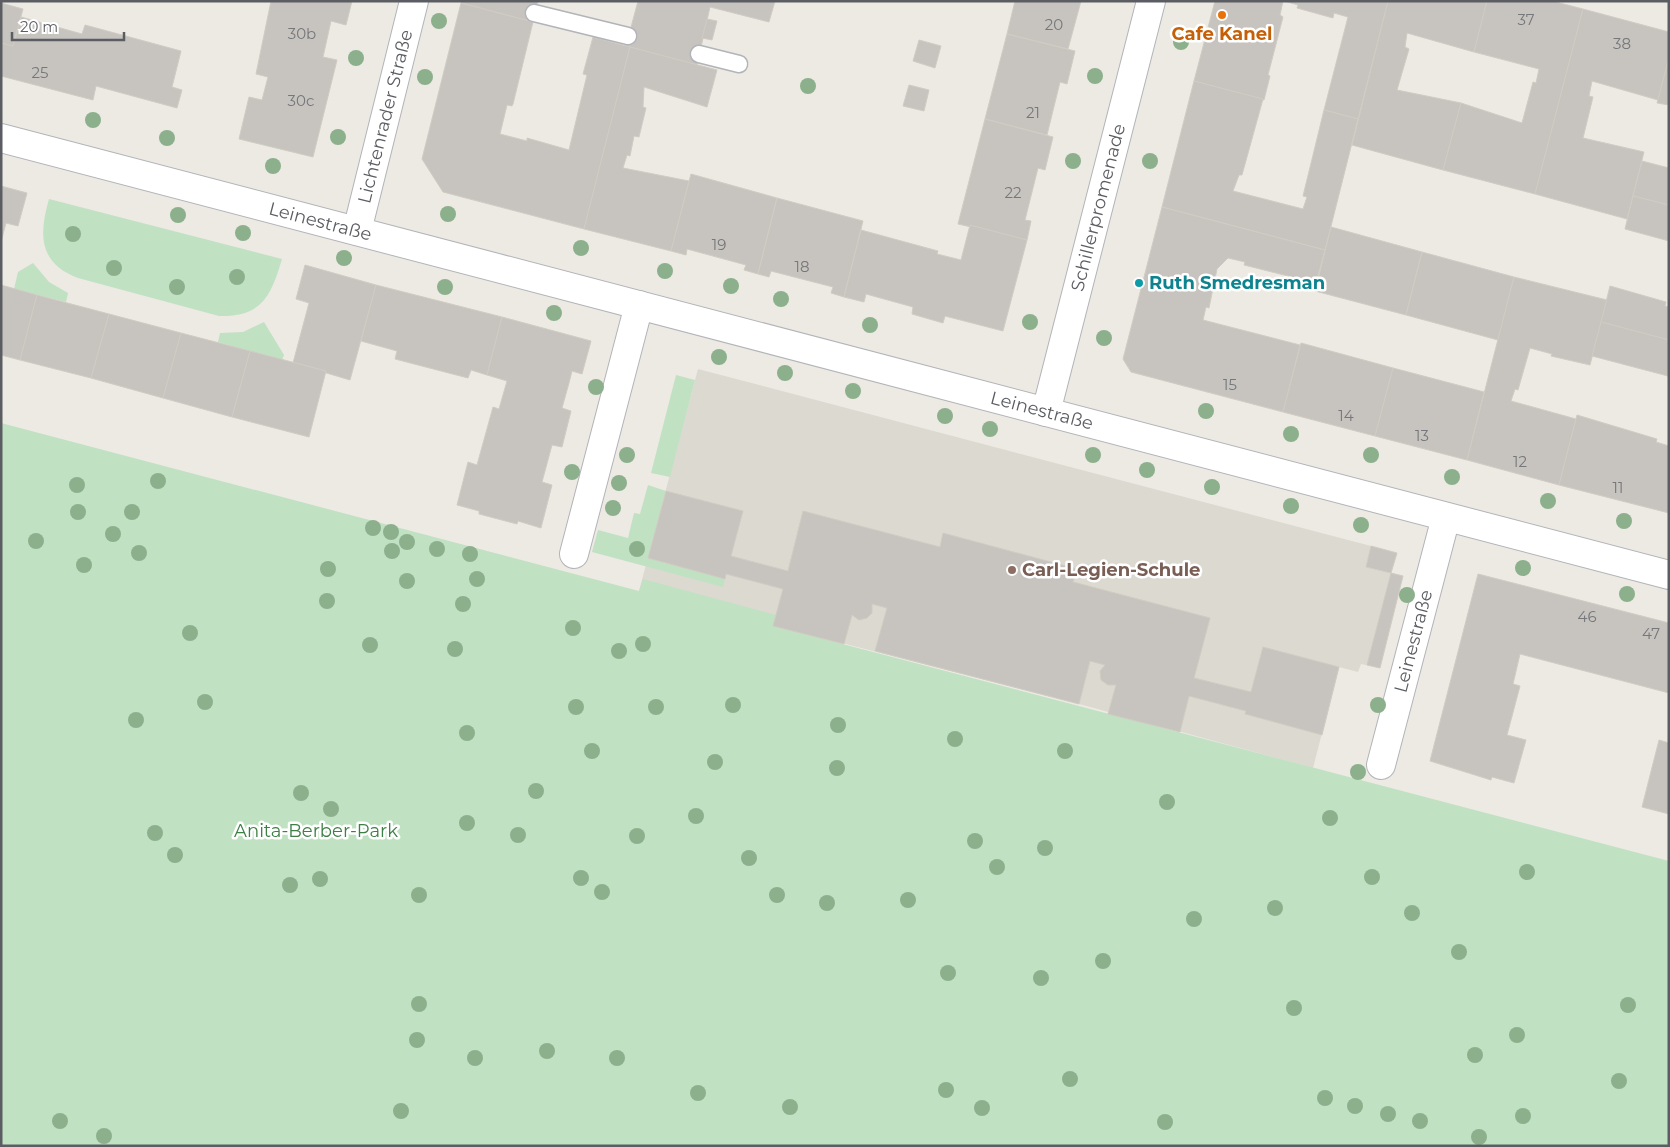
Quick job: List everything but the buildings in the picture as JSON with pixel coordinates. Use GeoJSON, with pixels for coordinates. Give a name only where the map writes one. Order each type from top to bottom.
{"type":"FeatureCollection","features":[{"type":"Feature","properties":{"kind":"street","name":"Lichtenrader Straße"},"geometry":{"type":"LineString","coordinates":[[357,232],[414,1]]}},
{"type":"Feature","properties":{"kind":"street","name":"Schillerpromenade"},"geometry":{"type":"LineString","coordinates":[[1046,412],[1151,1]]}},
{"type":"Feature","properties":{"kind":"street","name":"Leinestraße"},"geometry":{"type":"LineString","coordinates":[[1,138],[1669,575]]}},
{"type":"Feature","properties":{"kind":"street"},"geometry":{"type":"LineString","coordinates":[[574,554],[639,305]]}},
{"type":"Feature","properties":{"kind":"street","name":"Leinestraße"},"geometry":{"type":"LineString","coordinates":[[1381,765],[1446,517]]}},
{"type":"Feature","properties":{"kind":"lane"},"geometry":{"type":"LineString","coordinates":[[534,13],[628,36]]}},
{"type":"Feature","properties":{"kind":"lane"},"geometry":{"type":"LineString","coordinates":[[699,54],[739,64]]}},
{"type":"Feature","properties":{"kind":"shaded area","name":"Carl-Legien-Schule"},"geometry":{"type":"Polygon","coordinates":[[[698,369],[1371,546],[1366,567],[1403,576],[1380,668],[1361,664],[1358,672],[1339,667],[1313,768],[1079,704],[639,591],[698,369]]]}},
{"type":"Feature","properties":{"kind":"green space"},"geometry":{"type":"Polygon","coordinates":[[[49,199],[282,259],[274,284],[263,302],[245,313],[219,316],[78,278],[65,272],[55,264],[45,246],[43,235],[49,199]]]}},
{"type":"Feature","properties":{"kind":"green space"},"geometry":{"type":"Polygon","coordinates":[[[33,263],[49,282],[68,293],[66,302],[14,289],[18,272],[33,263]]]}},
{"type":"Feature","properties":{"kind":"green space"},"geometry":{"type":"Polygon","coordinates":[[[264,322],[284,355],[282,360],[218,342],[220,333],[243,332],[264,322]]]}},
{"type":"Feature","properties":{"kind":"green space"},"geometry":{"type":"Polygon","coordinates":[[[676,375],[695,380],[670,477],[651,473],[676,375]]]}},
{"type":"Feature","properties":{"kind":"green space","name":"Anita-Berber-Park"},"geometry":{"type":"Polygon","coordinates":[[[1,423],[639,591],[643,579],[776,615],[774,626],[1669,861],[1669,1146],[1,1146],[1,423]]]}},
{"type":"Feature","properties":{"kind":"green space"},"geometry":{"type":"Polygon","coordinates":[[[648,485],[666,491],[648,558],[725,579],[723,587],[592,552],[598,530],[628,538],[634,513],[640,514],[648,485]]]}},
{"type":"Feature","properties":{"kind":"place","name":"Cafe Kanel"},"geometry":{"type":"Point","coordinates":[1222,15]}},
{"type":"Feature","properties":{"kind":"place","name":"Ruth Smedresman"},"geometry":{"type":"Point","coordinates":[1139,283]}},
{"type":"Feature","properties":{"kind":"place","name":"Carl-Legien-Schule"},"geometry":{"type":"Point","coordinates":[1012,570]}}]}
